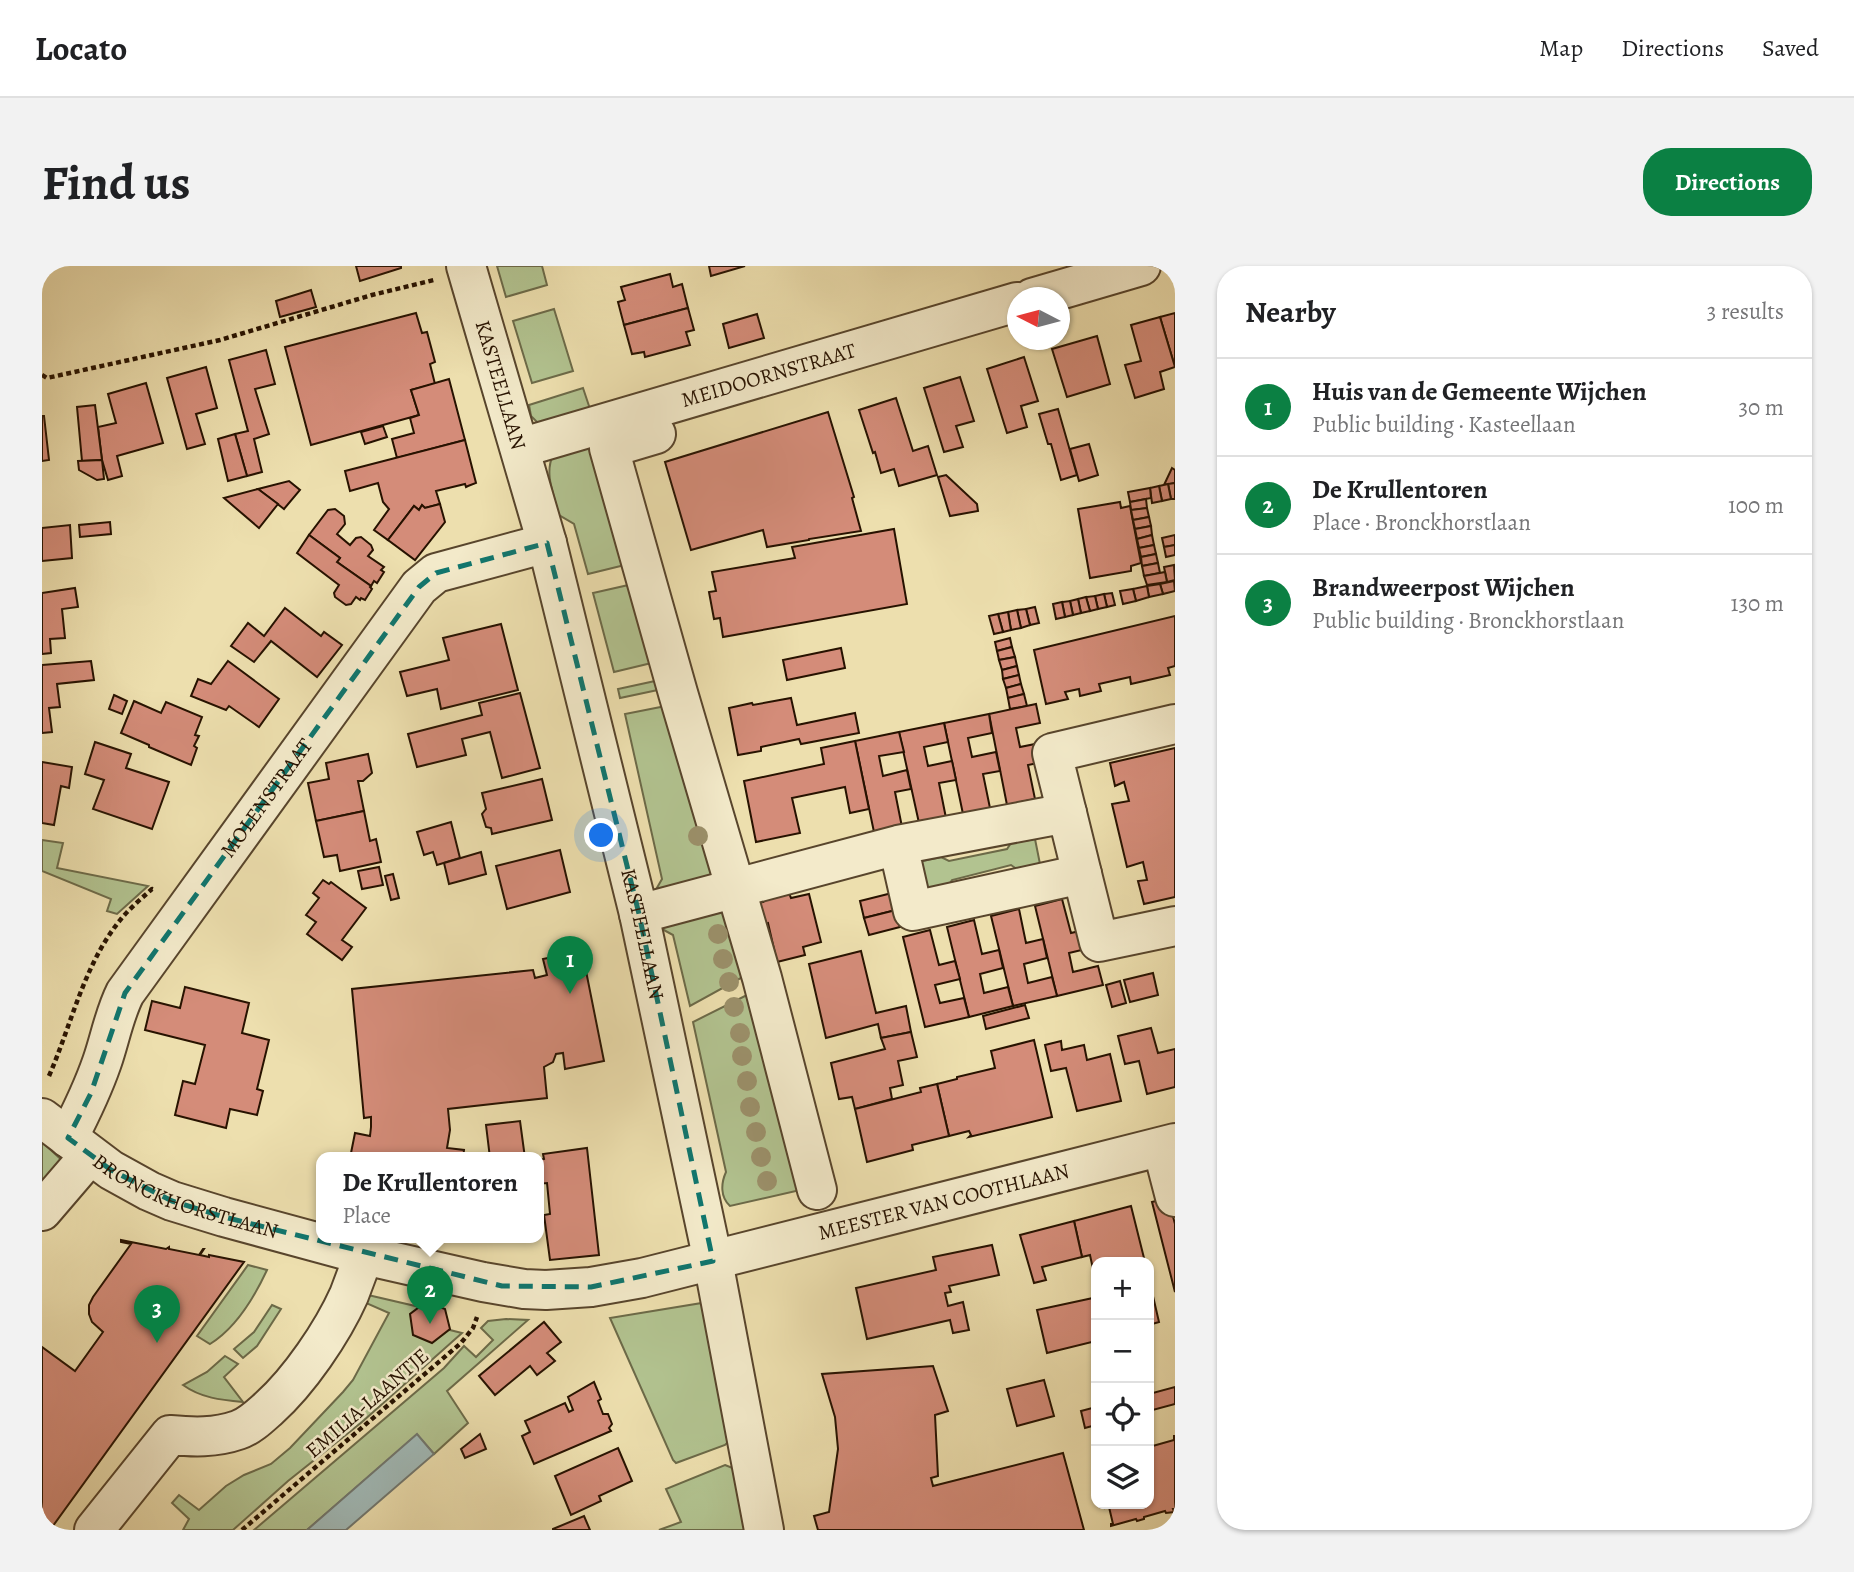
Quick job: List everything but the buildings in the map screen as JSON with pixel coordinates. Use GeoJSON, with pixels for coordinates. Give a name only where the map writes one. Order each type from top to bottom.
{"type":"FeatureCollection","features":[{"type":"Feature","properties":{"kind":"street"},"geometry":{"type":"LineString","coordinates":[[1069,287],[1141,266]]}},
{"type":"Feature","properties":{"kind":"street","name":"KASTEELLAAN"},"geometry":{"type":"LineString","coordinates":[[466,269],[547,543],[639,914],[713,1261],[764,1530]]}},
{"type":"Feature","properties":{"kind":"street","name":"MEIDOORNSTRAAT"},"geometry":{"type":"LineString","coordinates":[[520,448],[1007,305]]}},
{"type":"Feature","properties":{"kind":"street"},"geometry":{"type":"LineString","coordinates":[[656,434],[609,448],[762,978],[817,1190]]}},
{"type":"Feature","properties":{"kind":"street","name":"MOLENSTRAAT"},"geometry":{"type":"LineString","coordinates":[[42,1211],[67,1137],[91,1093],[118,1007],[125,993],[419,587],[436,573],[547,543]]}},
{"type":"Feature","properties":{"kind":"street"},"geometry":{"type":"LineString","coordinates":[[1175,724],[1052,753],[1099,942],[1175,926]]}},
{"type":"Feature","properties":{"kind":"street"},"geometry":{"type":"LineString","coordinates":[[639,914],[898,845],[1067,813]]}},
{"type":"Feature","properties":{"kind":"street"},"geometry":{"type":"LineString","coordinates":[[898,845],[913,911],[1082,874]]}},
{"type":"Feature","properties":{"kind":"street","name":"BRONCKHORSTLAAN"},"geometry":{"type":"LineString","coordinates":[[67,1137],[129,1181],[172,1200],[316,1242]]}},
{"type":"Feature","properties":{"kind":"street"},"geometry":{"type":"LineString","coordinates":[[1168,1145],[1175,1197]]}},
{"type":"Feature","properties":{"kind":"street","name":"MEESTER VAN COOTHLAAN"},"geometry":{"type":"LineString","coordinates":[[713,1261],[1168,1145]]}},
{"type":"Feature","properties":{"kind":"street","name":"BRONCKHORSTLAAN"},"geometry":{"type":"LineString","coordinates":[[319,1243],[483,1282],[535,1289],[591,1287],[713,1261]]}},
{"type":"Feature","properties":{"kind":"street"},"geometry":{"type":"LineString","coordinates":[[94,1530],[170,1435],[213,1437],[241,1429],[284,1395],[311,1359],[348,1297],[363,1255]]}},
{"type":"Feature","properties":{"kind":"path"},"geometry":{"type":"LineString","coordinates":[[42,375],[47,378],[220,340],[466,269]]}},
{"type":"Feature","properties":{"kind":"path","name":"EMILIA-LAANTJE"},"geometry":{"type":"LineString","coordinates":[[242,1530],[461,1343],[473,1328],[483,1282]]}},
{"type":"Feature","properties":{"kind":"highlighted area"},"geometry":{"type":"Polygon","coordinates":[[[547,543],[639,914],[713,1261],[591,1287],[502,1286],[224,1217],[172,1201],[111,1170],[68,1138],[91,1093],[125,993],[419,587],[436,573],[547,543]]]}},
{"type":"Feature","properties":{"kind":"green space"},"geometry":{"type":"Polygon","coordinates":[[[497,266],[542,266],[547,285],[506,297],[497,266]]]}},
{"type":"Feature","properties":{"kind":"green space"},"geometry":{"type":"Polygon","coordinates":[[[554,309],[573,371],[532,383],[513,321],[554,309]]]}},
{"type":"Feature","properties":{"kind":"green space"},"geometry":{"type":"Polygon","coordinates":[[[583,388],[592,415],[538,423],[531,416],[529,405],[583,388]]]}},
{"type":"Feature","properties":{"kind":"green space"},"geometry":{"type":"Polygon","coordinates":[[[600,440],[637,562],[588,574],[574,524],[559,515],[549,470],[553,455],[600,440]]]}},
{"type":"Feature","properties":{"kind":"green space"},"geometry":{"type":"Polygon","coordinates":[[[633,584],[664,660],[614,672],[593,593],[633,584]]]}},
{"type":"Feature","properties":{"kind":"green space"},"geometry":{"type":"Polygon","coordinates":[[[669,678],[672,687],[620,698],[618,689],[669,678]]]}},
{"type":"Feature","properties":{"kind":"green space"},"geometry":{"type":"Polygon","coordinates":[[[676,704],[728,883],[654,893],[662,879],[625,714],[676,704]]]}},
{"type":"Feature","properties":{"kind":"green space"},"geometry":{"type":"Polygon","coordinates":[[[1035,839],[1040,864],[1018,870],[1011,865],[952,880],[948,886],[925,891],[918,862],[941,857],[949,861],[1007,849],[1011,843],[1035,839]]]}},
{"type":"Feature","properties":{"kind":"green space"},"geometry":{"type":"Polygon","coordinates":[[[42,840],[63,843],[57,868],[148,886],[117,914],[107,911],[111,899],[42,871],[42,840]]]}},
{"type":"Feature","properties":{"kind":"green space"},"geometry":{"type":"Polygon","coordinates":[[[730,900],[750,973],[690,1006],[673,935],[662,929],[660,918],[730,900]]]}},
{"type":"Feature","properties":{"kind":"green space"},"geometry":{"type":"Polygon","coordinates":[[[755,991],[809,1188],[730,1206],[723,1194],[722,1185],[726,1172],[693,1022],[755,991]]]}},
{"type":"Feature","properties":{"kind":"green space"},"geometry":{"type":"Polygon","coordinates":[[[42,1142],[66,1164],[42,1193],[42,1142]]]}},
{"type":"Feature","properties":{"kind":"green space"},"geometry":{"type":"Polygon","coordinates":[[[248,1265],[267,1270],[243,1312],[228,1330],[210,1344],[197,1336],[248,1265]]]}},
{"type":"Feature","properties":{"kind":"green space"},"geometry":{"type":"Polygon","coordinates":[[[368,1295],[428,1309],[446,1329],[462,1333],[362,1422],[288,1481],[233,1530],[183,1530],[189,1519],[172,1503],[179,1495],[199,1510],[226,1486],[271,1464],[290,1448],[353,1380],[389,1313],[366,1303],[368,1295]]]}},
{"type":"Feature","properties":{"kind":"green space"},"geometry":{"type":"Polygon","coordinates":[[[708,1302],[732,1438],[725,1445],[676,1463],[610,1318],[708,1302]]]}},
{"type":"Feature","properties":{"kind":"green space"},"geometry":{"type":"Polygon","coordinates":[[[272,1305],[281,1309],[257,1346],[243,1358],[234,1349],[254,1332],[272,1305]]]}},
{"type":"Feature","properties":{"kind":"green space"},"geometry":{"type":"Polygon","coordinates":[[[528,1320],[447,1391],[468,1423],[434,1454],[417,1435],[307,1530],[254,1530],[444,1368],[464,1346],[476,1357],[493,1340],[481,1328],[488,1321],[528,1320]]]}},
{"type":"Feature","properties":{"kind":"green space"},"geometry":{"type":"Polygon","coordinates":[[[225,1356],[238,1364],[224,1377],[243,1402],[204,1396],[183,1385],[207,1372],[225,1356]]]}},
{"type":"Feature","properties":{"kind":"green space"},"geometry":{"type":"Polygon","coordinates":[[[725,1465],[740,1471],[753,1530],[659,1530],[681,1522],[666,1489],[725,1465]]]}},
{"type":"Feature","properties":{"kind":"water"},"geometry":{"type":"Polygon","coordinates":[[[417,1434],[434,1454],[346,1530],[307,1530],[417,1434]]]}},
{"type":"Feature","properties":{"kind":"place","name":"Huis van de Gemeente Wijchen"},"geometry":{"type":"Point","coordinates":[570,994]}},
{"type":"Feature","properties":{"kind":"place","name":"De Krullentoren"},"geometry":{"type":"Point","coordinates":[430,1324]}},
{"type":"Feature","properties":{"kind":"place","name":"Brandweerpost Wijchen"},"geometry":{"type":"Point","coordinates":[157,1343]}}]}
